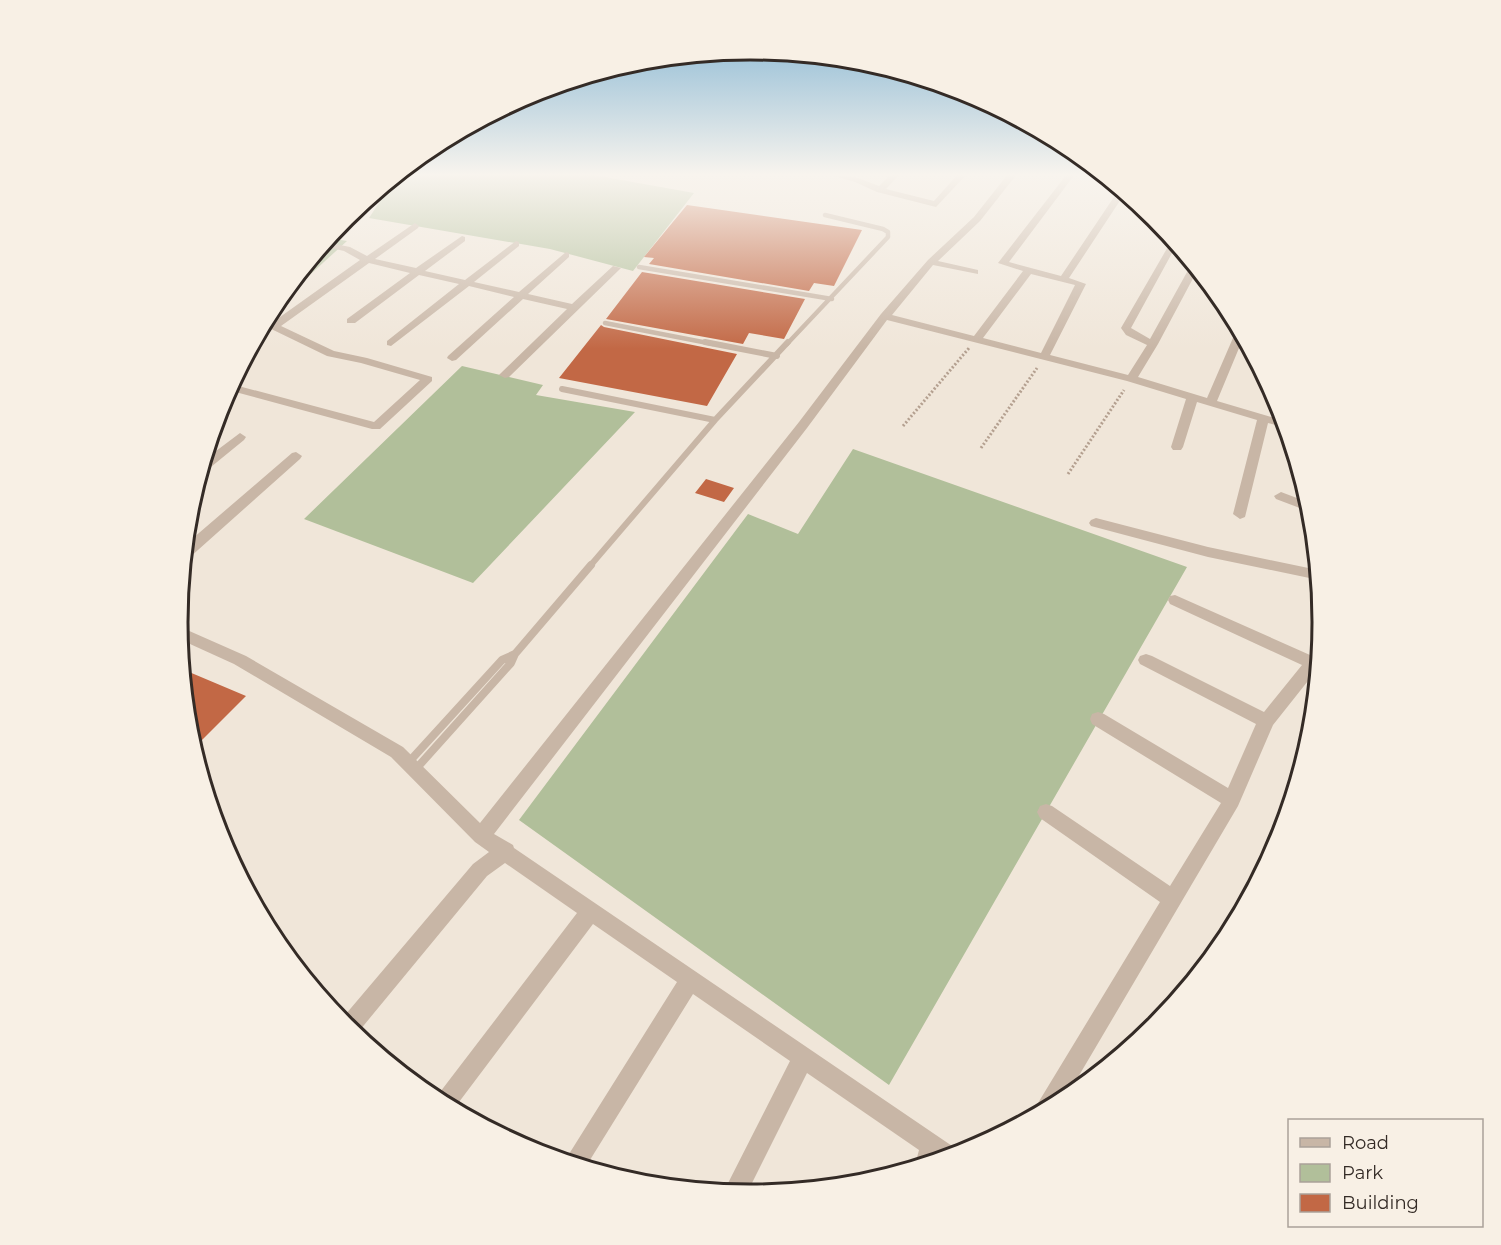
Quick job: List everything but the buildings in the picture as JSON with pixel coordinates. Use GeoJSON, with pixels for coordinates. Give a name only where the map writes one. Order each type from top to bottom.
{"type":"FeatureCollection","features":[{"type":"Feature","properties":{"kind":"street"},"geometry":{"type":"LineString","coordinates":[[278,317],[407,232]]}},
{"type":"Feature","properties":{"kind":"street"},"geometry":{"type":"LineString","coordinates":[[481,836],[803,425],[885,316],[931,262],[963,232]]}},
{"type":"Feature","properties":{"kind":"street"},"geometry":{"type":"LineString","coordinates":[[1027,232],[1003,263],[1081,284],[1044,357]]}},
{"type":"Feature","properties":{"kind":"street"},"geometry":{"type":"LineString","coordinates":[[1063,279],[1095,232]]}},
{"type":"Feature","properties":{"kind":"street"},"geometry":{"type":"LineString","coordinates":[[351,321],[462,239]]}},
{"type":"Feature","properties":{"kind":"street"},"geometry":{"type":"LineString","coordinates":[[391,343],[516,244]]}},
{"type":"Feature","properties":{"kind":"street"},"geometry":{"type":"LineString","coordinates":[[333,246],[347,249],[367,260],[575,308]]}},
{"type":"Feature","properties":{"kind":"street"},"geometry":{"type":"LineString","coordinates":[[1153,344],[1130,333],[1126,328],[1170,248]]}},
{"type":"Feature","properties":{"kind":"street"},"geometry":{"type":"LineString","coordinates":[[452,358],[520,294],[566,255]]}},
{"type":"Feature","properties":{"kind":"street"},"geometry":{"type":"LineString","coordinates":[[931,262],[975,272]]}},
{"type":"Feature","properties":{"kind":"street"},"geometry":{"type":"LineString","coordinates":[[506,375],[616,268]]}},
{"type":"Feature","properties":{"kind":"street"},"geometry":{"type":"LineString","coordinates":[[977,339],[1029,270]]}},
{"type":"Feature","properties":{"kind":"street"},"geometry":{"type":"LineString","coordinates":[[1131,379],[1153,344],[1191,273]]}},
{"type":"Feature","properties":{"kind":"street"},"geometry":{"type":"LineString","coordinates":[[885,316],[1131,379],[1275,422]]}},
{"type":"Feature","properties":{"kind":"street"},"geometry":{"type":"LineString","coordinates":[[239,389],[376,426],[428,379],[363,360],[331,354],[273,326]]}},
{"type":"Feature","properties":{"kind":"street"},"geometry":{"type":"LineString","coordinates":[[1210,404],[1237,340]]}},
{"type":"Feature","properties":{"kind":"street"},"geometry":{"type":"LineString","coordinates":[[1177,447],[1192,398]]}},
{"type":"Feature","properties":{"kind":"street"},"geometry":{"type":"LineString","coordinates":[[1239,514],[1263,418]]}},
{"type":"Feature","properties":{"kind":"street"},"geometry":{"type":"LineString","coordinates":[[213,459],[240,437]]}},
{"type":"Feature","properties":{"kind":"street"},"geometry":{"type":"LineString","coordinates":[[194,546],[296,456]]}},
{"type":"Feature","properties":{"kind":"street"},"geometry":{"type":"LineString","coordinates":[[1281,496],[1300,504]]}},
{"type":"Feature","properties":{"kind":"street"},"geometry":{"type":"LineString","coordinates":[[1096,523],[1208,552],[1311,573]]}},
{"type":"Feature","properties":{"kind":"street"},"geometry":{"type":"LineString","coordinates":[[1175,600],[1312,653]]}},
{"type":"Feature","properties":{"kind":"street"},"geometry":{"type":"LineString","coordinates":[[188,637],[240,660],[397,752],[481,836],[804,1057],[933,1154]]}},
{"type":"Feature","properties":{"kind":"street"},"geometry":{"type":"LineString","coordinates":[[1146,660],[1266,721]]}},
{"type":"Feature","properties":{"kind":"street"},"geometry":{"type":"LineString","coordinates":[[1056,1095],[1232,800],[1266,721],[1312,662]]}},
{"type":"Feature","properties":{"kind":"street"},"geometry":{"type":"LineString","coordinates":[[1098,719],[1232,800]]}},
{"type":"Feature","properties":{"kind":"street"},"geometry":{"type":"LineString","coordinates":[[1046,812],[1173,900]]}},
{"type":"Feature","properties":{"kind":"street"},"geometry":{"type":"LineString","coordinates":[[354,1021],[480,870],[506,851]]}},
{"type":"Feature","properties":{"kind":"street"},"geometry":{"type":"LineString","coordinates":[[449,1097],[591,910]]}},
{"type":"Feature","properties":{"kind":"street"},"geometry":{"type":"LineString","coordinates":[[579,1158],[691,979]]}},
{"type":"Feature","properties":{"kind":"street"},"geometry":{"type":"LineString","coordinates":[[739,1185],[804,1057]]}},
{"type":"Feature","properties":{"kind":"lane"},"geometry":{"type":"LineString","coordinates":[[411,766],[511,663],[515,654],[715,420],[832,299],[889,234],[887,232]]}},
{"type":"Feature","properties":{"kind":"lane"},"geometry":{"type":"LineString","coordinates":[[639,267],[832,299]]}},
{"type":"Feature","properties":{"kind":"lane"},"geometry":{"type":"LineString","coordinates":[[605,323],[777,356]]}},
{"type":"Feature","properties":{"kind":"lane"},"geometry":{"type":"LineString","coordinates":[[562,389],[715,420]]}},
{"type":"Feature","properties":{"kind":"path"},"geometry":{"type":"LineString","coordinates":[[903,426],[977,339]]}},
{"type":"Feature","properties":{"kind":"path"},"geometry":{"type":"LineString","coordinates":[[981,448],[1044,357]]}},
{"type":"Feature","properties":{"kind":"path"},"geometry":{"type":"LineString","coordinates":[[1068,474],[1131,379]]}},
{"type":"Feature","properties":{"kind":"green space"},"geometry":{"type":"Polygon","coordinates":[[[451,232],[663,232],[633,271],[550,249],[451,232]]]}},
{"type":"Feature","properties":{"kind":"green space"},"geometry":{"type":"Polygon","coordinates":[[[339,240],[347,241],[304,281],[339,240]]]}},
{"type":"Feature","properties":{"kind":"green space"},"geometry":{"type":"Polygon","coordinates":[[[462,366],[543,385],[536,395],[635,412],[473,583],[304,519],[462,366]]]}},
{"type":"Feature","properties":{"kind":"green space"},"geometry":{"type":"Polygon","coordinates":[[[853,449],[1187,567],[889,1085],[519,820],[748,514],[798,534],[853,449]]]}}]}
